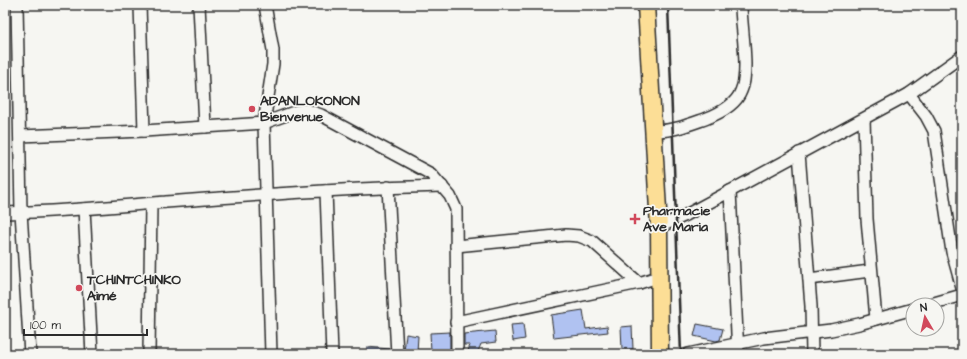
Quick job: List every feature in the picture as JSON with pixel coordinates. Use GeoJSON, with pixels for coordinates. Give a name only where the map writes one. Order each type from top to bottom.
{"type":"FeatureCollection","features":[{"type":"Feature","properties":{"kind":"highway"},"geometry":{"type":"LineString","coordinates":[[646,5],[655,131],[661,276],[660,354]]}},
{"type":"Feature","properties":{"kind":"street"},"geometry":{"type":"LineString","coordinates":[[17,5],[21,212],[30,354]]}},
{"type":"Feature","properties":{"kind":"street"},"geometry":{"type":"LineString","coordinates":[[140,5],[144,131]]}},
{"type":"Feature","properties":{"kind":"street"},"geometry":{"type":"LineString","coordinates":[[199,5],[205,127]]}},
{"type":"Feature","properties":{"kind":"street"},"geometry":{"type":"LineString","coordinates":[[265,5],[273,57],[264,123],[271,354]]}},
{"type":"Feature","properties":{"kind":"street"},"geometry":{"type":"LineString","coordinates":[[655,131],[682,128],[712,116],[735,101],[741,91],[744,79],[741,5]]}},
{"type":"Feature","properties":{"kind":"street"},"geometry":{"type":"LineString","coordinates":[[659,228],[686,215],[909,94],[962,56]]}},
{"type":"Feature","properties":{"kind":"street"},"geometry":{"type":"LineString","coordinates":[[909,94],[926,116],[934,131],[952,252],[962,288]]}},
{"type":"Feature","properties":{"kind":"street"},"geometry":{"type":"LineString","coordinates":[[20,136],[144,131],[264,123],[297,111],[307,110],[321,115],[431,174],[450,196],[456,209],[457,354]]}},
{"type":"Feature","properties":{"kind":"street"},"geometry":{"type":"LineString","coordinates":[[864,118],[866,212],[870,271],[876,319]]}},
{"type":"Feature","properties":{"kind":"street"},"geometry":{"type":"LineString","coordinates":[[799,153],[809,279],[812,354]]}},
{"type":"Feature","properties":{"kind":"street"},"geometry":{"type":"LineString","coordinates":[[5,213],[84,209],[388,187],[442,186]]}},
{"type":"Feature","properties":{"kind":"street"},"geometry":{"type":"LineString","coordinates":[[388,187],[397,354]]}},
{"type":"Feature","properties":{"kind":"street"},"geometry":{"type":"LineString","coordinates":[[326,191],[332,354]]}},
{"type":"Feature","properties":{"kind":"street"},"geometry":{"type":"LineString","coordinates":[[730,191],[738,350]]}},
{"type":"Feature","properties":{"kind":"street"},"geometry":{"type":"LineString","coordinates":[[149,354],[151,204]]}},
{"type":"Feature","properties":{"kind":"street"},"geometry":{"type":"LineString","coordinates":[[84,209],[92,354]]}},
{"type":"Feature","properties":{"kind":"street"},"geometry":{"type":"LineString","coordinates":[[456,246],[566,235],[579,236],[592,241],[639,283]]}},
{"type":"Feature","properties":{"kind":"street"},"geometry":{"type":"LineString","coordinates":[[809,279],[870,271]]}},
{"type":"Feature","properties":{"kind":"street"},"geometry":{"type":"LineString","coordinates":[[456,322],[639,283],[661,276]]}},
{"type":"Feature","properties":{"kind":"street"},"geometry":{"type":"LineString","coordinates":[[945,300],[962,295]]}},
{"type":"Feature","properties":{"kind":"street"},"geometry":{"type":"LineString","coordinates":[[688,354],[738,350],[764,338],[812,332],[876,319],[905,311]]}},
{"type":"Feature","properties":{"kind":"building"},"geometry":{"type":"Polygon","coordinates":[[[583,310],[586,329],[607,326],[608,332],[554,338],[551,315],[583,310]]]}},
{"type":"Feature","properties":{"kind":"building"},"geometry":{"type":"Polygon","coordinates":[[[523,324],[525,339],[513,341],[511,325],[523,324]]]}},
{"type":"Feature","properties":{"kind":"building"},"geometry":{"type":"Polygon","coordinates":[[[697,324],[723,329],[720,340],[716,341],[694,336],[697,324]]]}},
{"type":"Feature","properties":{"kind":"building"},"geometry":{"type":"Polygon","coordinates":[[[632,326],[633,349],[622,349],[621,327],[632,326]]]}},
{"type":"Feature","properties":{"kind":"building"},"geometry":{"type":"Polygon","coordinates":[[[495,331],[496,342],[481,344],[477,354],[467,354],[470,345],[464,345],[464,334],[495,331]]]}},
{"type":"Feature","properties":{"kind":"building"},"geometry":{"type":"Polygon","coordinates":[[[450,332],[450,351],[431,351],[430,333],[450,332]]]}},
{"type":"Feature","properties":{"kind":"building"},"geometry":{"type":"Polygon","coordinates":[[[406,334],[418,336],[417,352],[404,351],[406,334]]]}},
{"type":"Feature","properties":{"kind":"building"},"geometry":{"type":"Polygon","coordinates":[[[367,347],[390,349],[390,354],[366,354],[367,347]]]}},
{"type":"Feature","properties":{"kind":"railway"},"geometry":{"type":"LineString","coordinates":[[668,5],[681,354]]}},
{"type":"Feature","properties":{"kind":"place","name":"ADANLOKONON Bienvenue"},"geometry":{"type":"Point","coordinates":[252,109]}},
{"type":"Feature","properties":{"kind":"place","name":"Pharmacie Ave Maria"},"geometry":{"type":"Point","coordinates":[635,219]}},
{"type":"Feature","properties":{"kind":"place","name":"TCHINTCHINKO Aimé"},"geometry":{"type":"Point","coordinates":[79,288]}}]}
